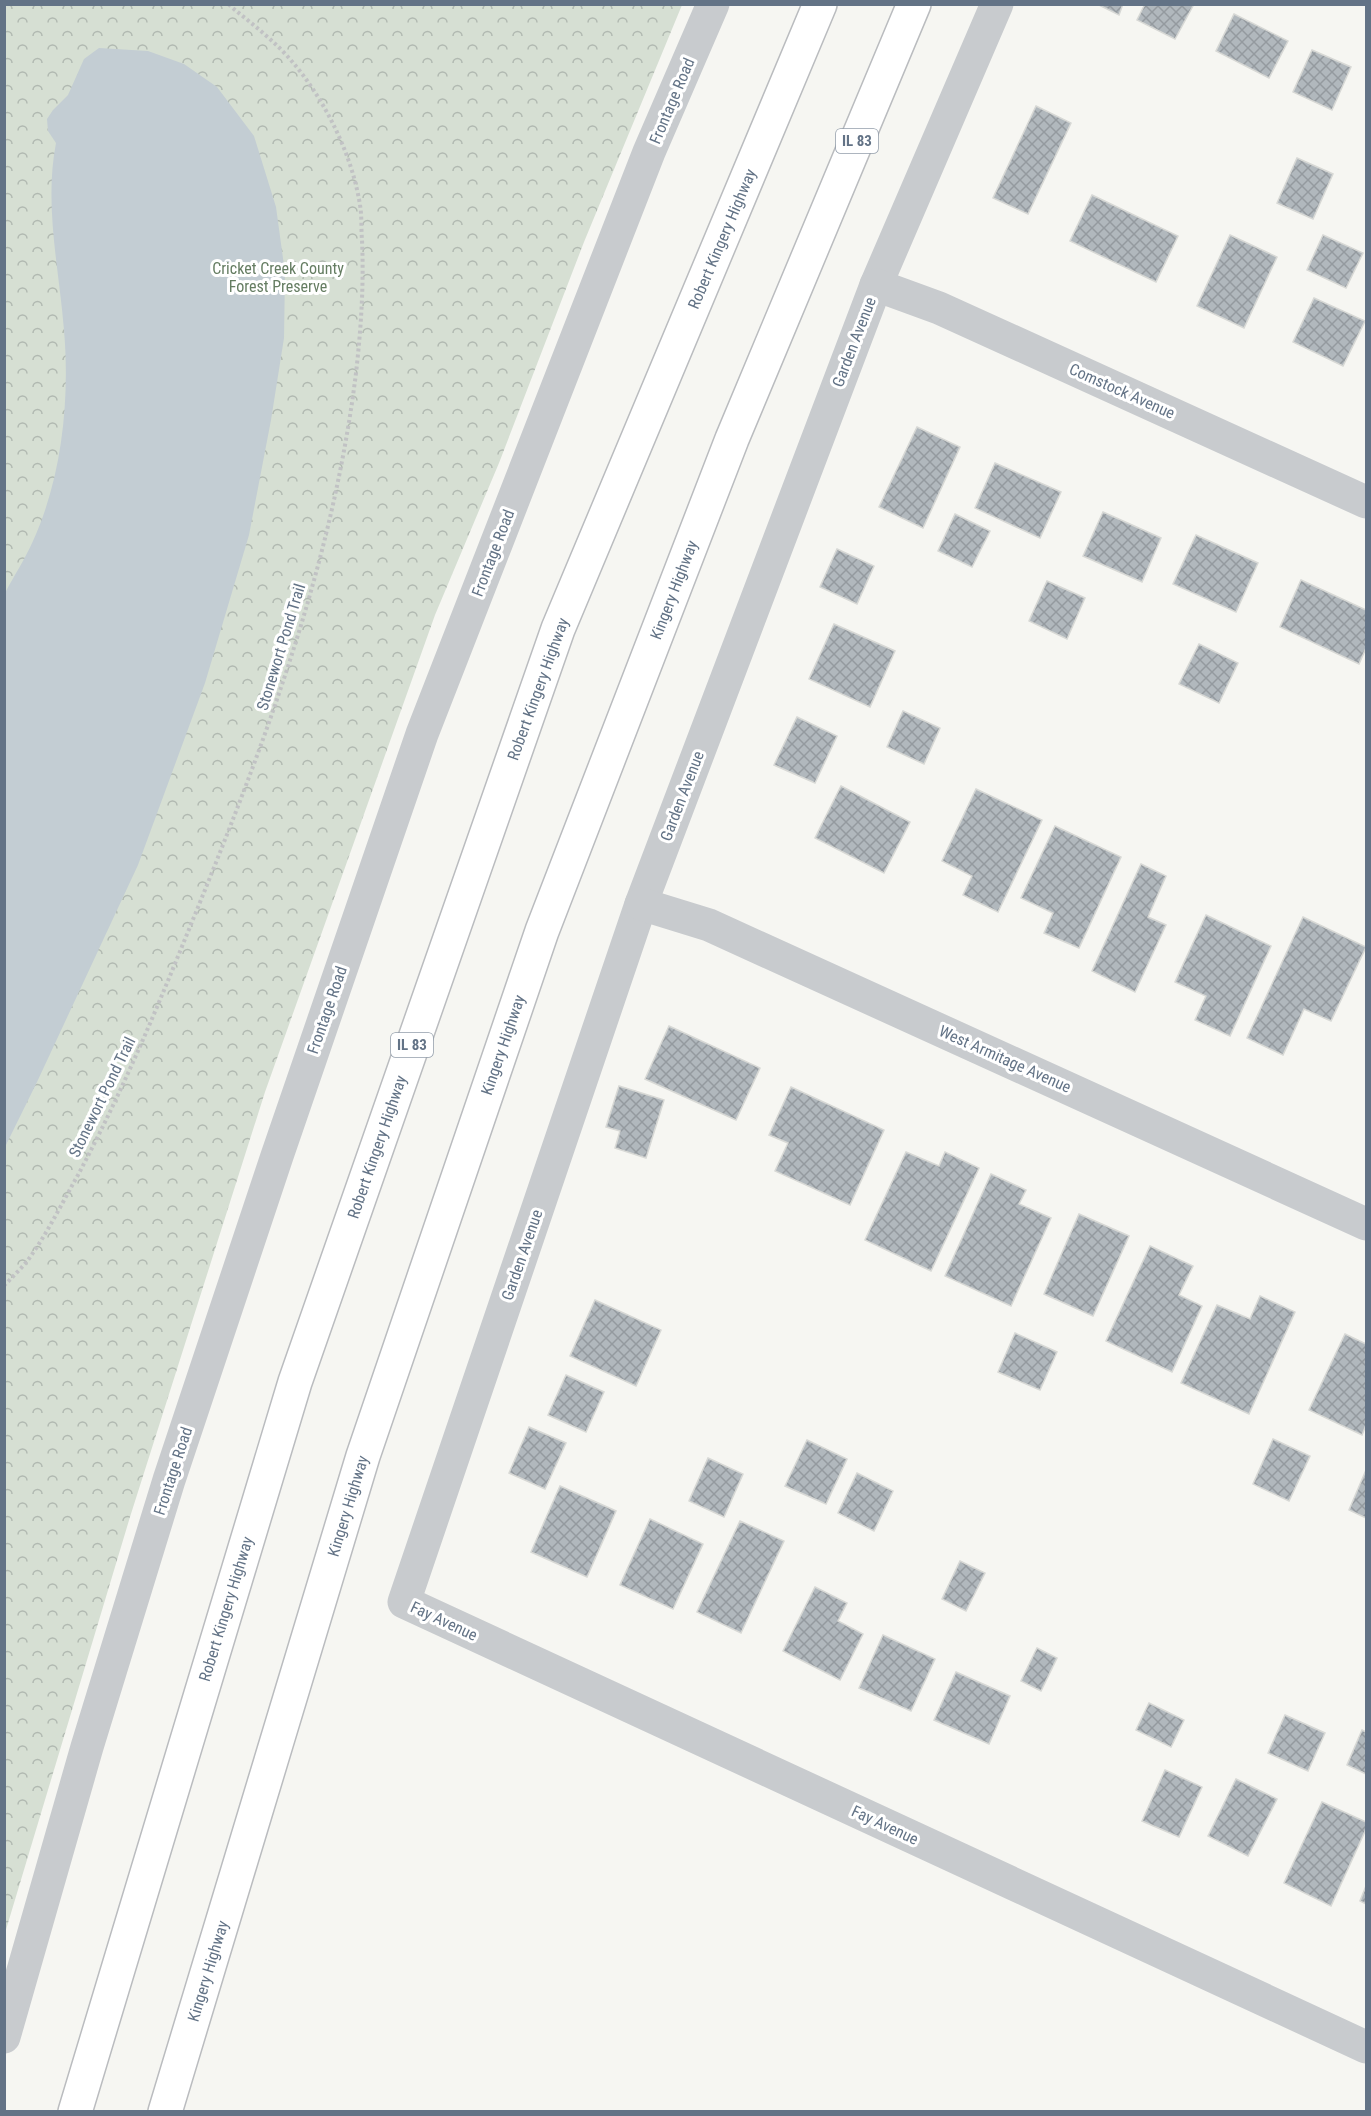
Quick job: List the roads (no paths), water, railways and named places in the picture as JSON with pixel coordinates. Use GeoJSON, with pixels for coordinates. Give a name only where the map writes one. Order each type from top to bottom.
{"type":"FeatureCollection","features":[{"type":"Feature","properties":{"kind":"highway","name":"Robert Kingery Highway"},"geometry":{"type":"LineString","coordinates":[[75,2112],[295,1382],[554,640],[820,4]]}},
{"type":"Feature","properties":{"kind":"highway","name":"Kingery Highway"},"geometry":{"type":"LineString","coordinates":[[165,2112],[363,1456],[542,931],[732,440],[914,4]]}},
{"type":"Feature","properties":{"kind":"street","name":"Frontage Road"},"geometry":{"type":"LineString","coordinates":[[4,2037],[87,1747],[169,1480],[422,734],[649,152],[713,4]]}},
{"type":"Feature","properties":{"kind":"street","name":"Garden Avenue"},"geometry":{"type":"LineString","coordinates":[[404,1602],[641,904],[876,285],[997,4]]}},
{"type":"Feature","properties":{"kind":"street","name":"Comstock Avenue"},"geometry":{"type":"LineString","coordinates":[[876,285],[939,308],[1366,502]]}},
{"type":"Feature","properties":{"kind":"street","name":"West Armitage Avenue"},"geometry":{"type":"LineString","coordinates":[[641,904],[709,925],[1366,1224]]}},
{"type":"Feature","properties":{"kind":"street","name":"Fay Avenue"},"geometry":{"type":"LineString","coordinates":[[404,1602],[1366,2047]]}},
{"type":"Feature","properties":{"kind":"park label","name":"Cricket Creek County Forest Preserve"},"geometry":{"type":"Point","coordinates":[278,277]}}]}
